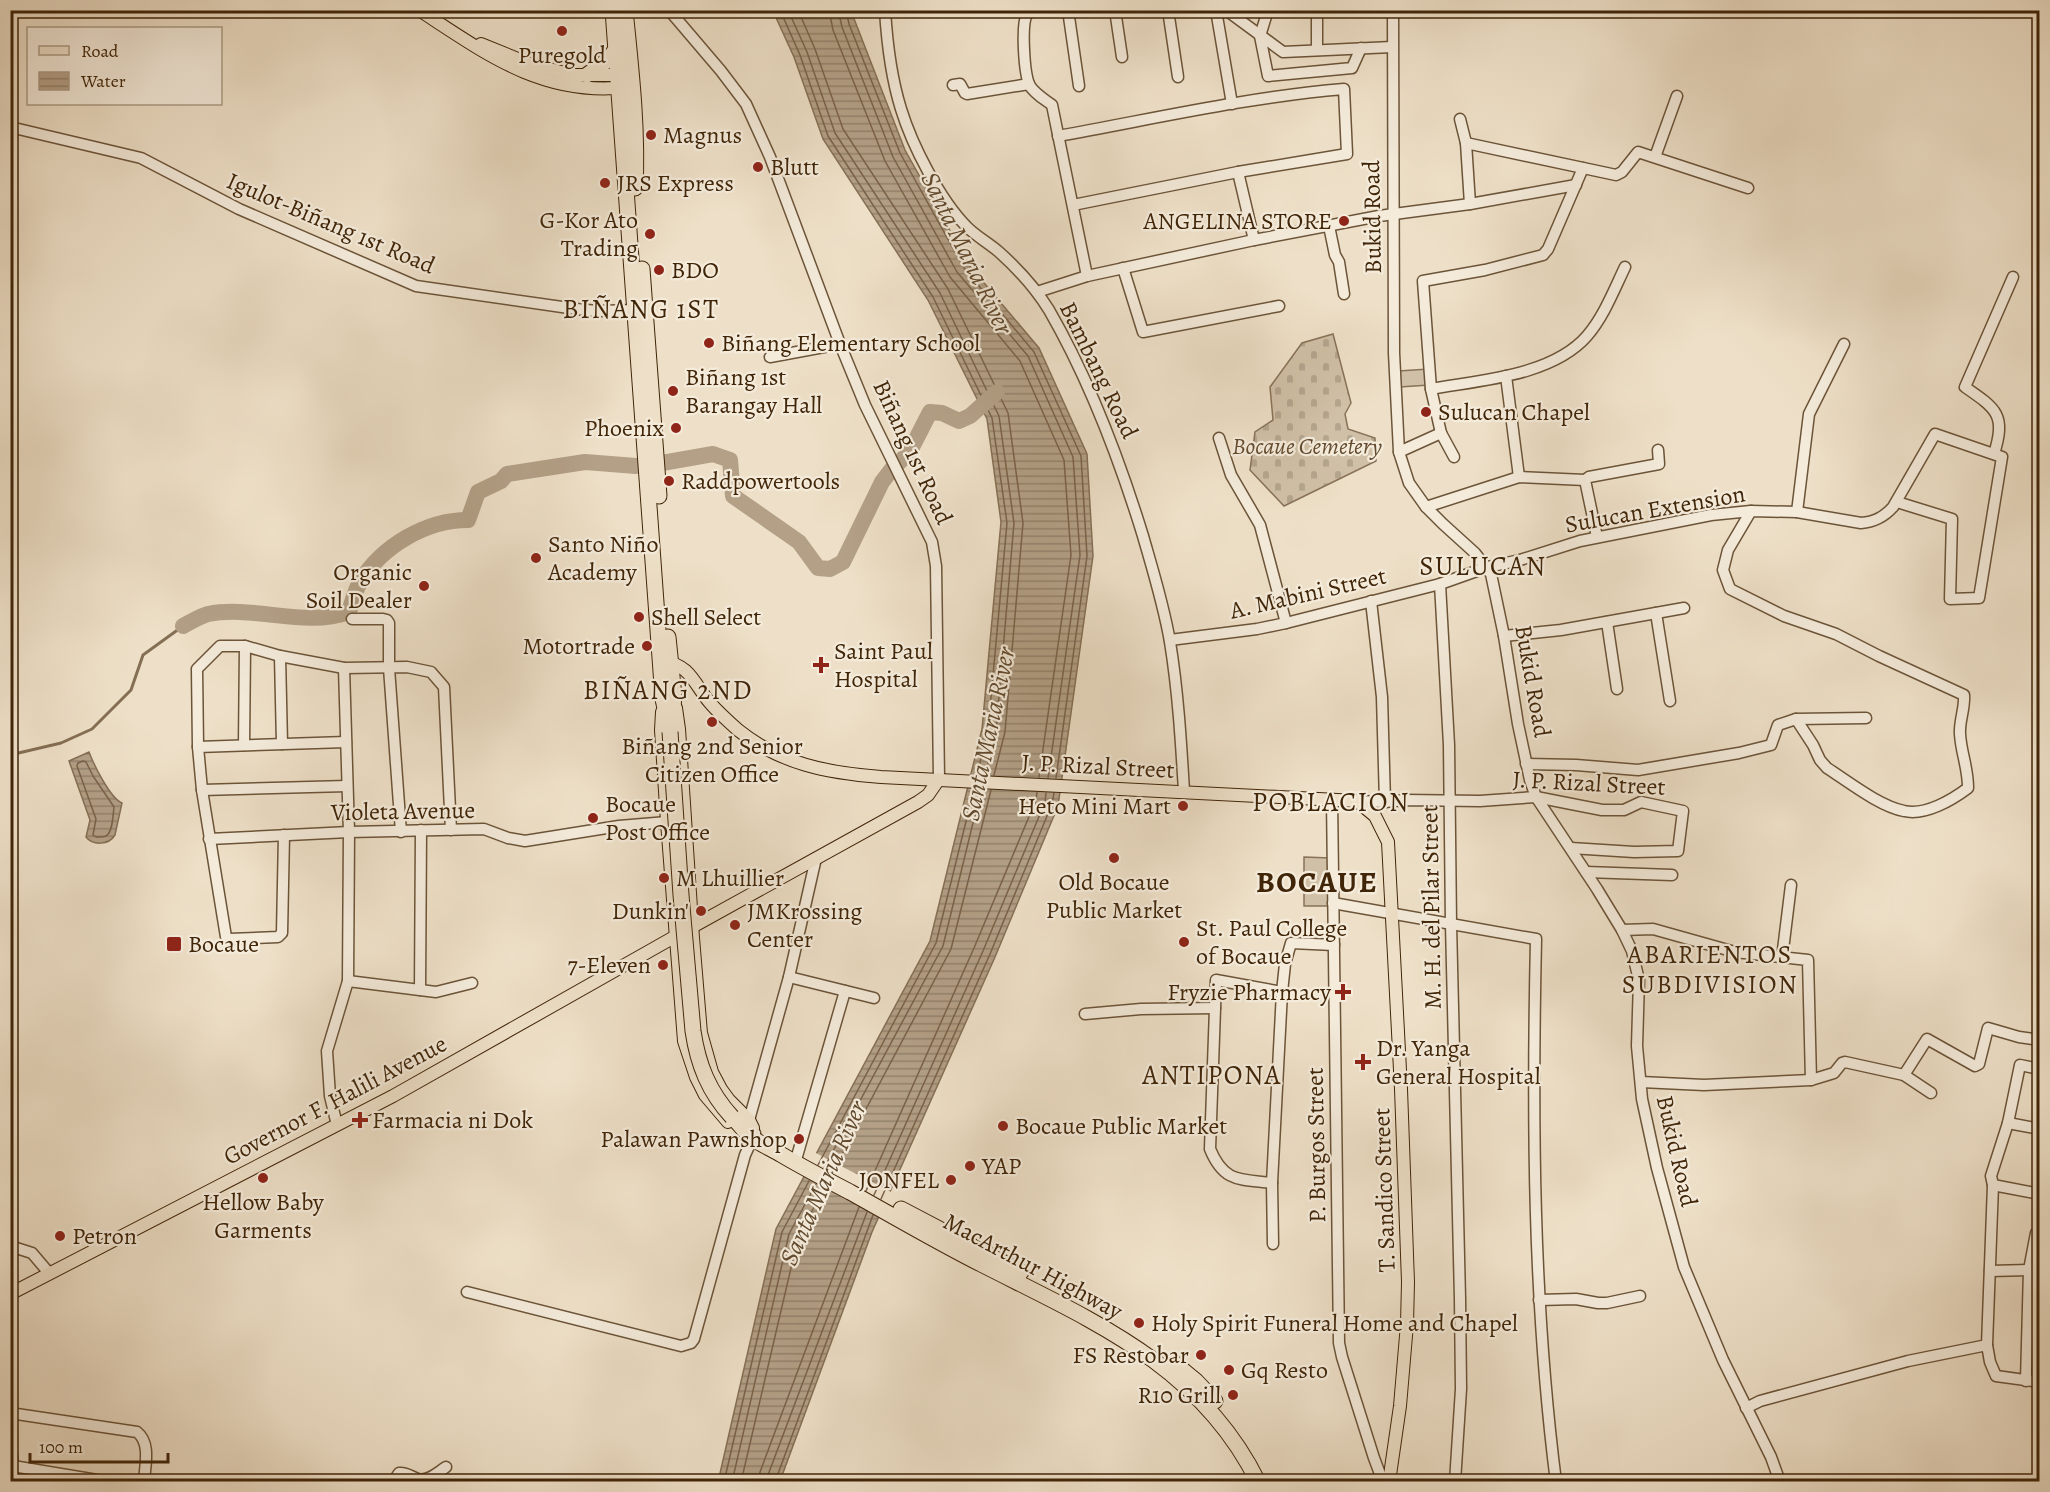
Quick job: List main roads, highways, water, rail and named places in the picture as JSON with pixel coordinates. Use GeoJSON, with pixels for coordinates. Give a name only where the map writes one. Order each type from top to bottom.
{"type":"FeatureCollection","features":[{"type":"Feature","properties":{"kind":"highway","name":"MacArthur Highway"},"geometry":{"type":"LineString","coordinates":[[613,10],[616,49],[625,81]]}},
{"type":"Feature","properties":{"kind":"highway","name":"MacArthur Highway"},"geometry":{"type":"LineString","coordinates":[[624,10],[625,81],[668,698]]}},
{"type":"Feature","properties":{"kind":"highway"},"geometry":{"type":"LineString","coordinates":[[587,75],[608,60],[616,49]]}},
{"type":"Feature","properties":{"kind":"highway"},"geometry":{"type":"LineString","coordinates":[[668,698],[681,895],[694,1041],[698,1060],[708,1084],[720,1103],[748,1128]]}},
{"type":"Feature","properties":{"kind":"highway","name":"MacArthur Highway"},"geometry":{"type":"LineString","coordinates":[[748,1128],[798,1159],[893,1210],[1092,1310],[1163,1354],[1196,1381],[1224,1412],[1268,1482]]}},
{"type":"Feature","properties":{"kind":"highway","name":"MacArthur Highway"},"geometry":{"type":"LineString","coordinates":[[893,1210],[979,1263],[1073,1309],[1137,1347],[1170,1372],[1209,1409],[1228,1432],[1258,1482]]}},
{"type":"Feature","properties":{"kind":"main road"},"geometry":{"type":"LineString","coordinates":[[419,10],[497,60],[528,75],[572,87],[625,81]]}},
{"type":"Feature","properties":{"kind":"main road"},"geometry":{"type":"LineString","coordinates":[[465,40],[488,46],[530,63],[573,75],[625,81]]}},
{"type":"Feature","properties":{"kind":"main road","name":"J. P. Rizal Street"},"geometry":{"type":"LineString","coordinates":[[666,663],[681,667],[688,672],[711,704],[735,727],[770,751],[790,761],[834,773],[1357,801]]}},
{"type":"Feature","properties":{"kind":"main road","name":"MacArthur Highway"},"geometry":{"type":"LineString","coordinates":[[668,698],[679,729],[698,1009],[706,1053],[721,1089],[748,1128],[740,1132],[725,1120],[705,1095],[696,1077],[684,1041],[661,730],[668,698]]}},
{"type":"Feature","properties":{"kind":"main road"},"geometry":{"type":"LineString","coordinates":[[692,927],[918,802],[928,795],[939,779]]}},
{"type":"Feature","properties":{"kind":"main road","name":"T. Sandico Street"},"geometry":{"type":"LineString","coordinates":[[1357,801],[1375,816],[1388,843],[1401,1089],[1408,1292],[1407,1324],[1400,1406],[1388,1482]]}},
{"type":"Feature","properties":{"kind":"main road","name":"Governor F. Halili Avenue"},"geometry":{"type":"LineString","coordinates":[[10,1294],[337,1125],[676,936]]}},
{"type":"Feature","properties":{"kind":"water","name":"Santa Maria River"},"geometry":{"type":"Polygon","coordinates":[[[773,11],[851,11],[905,150],[969,265],[1039,348],[1087,454],[1093,556],[1058,806],[995,957],[872,1232],[780,1481],[718,1482],[776,1229],[930,941],[982,729],[1001,522],[987,419],[928,300],[823,139],[794,57],[773,11]]]}},
{"type":"Feature","properties":{"kind":"water"},"geometry":{"type":"Polygon","coordinates":[[[89,752],[98,773],[112,795],[122,803],[115,835],[109,841],[101,843],[93,842],[86,837],[90,820],[69,761],[89,752]]]}},
{"type":"Feature","properties":{"kind":"waterway"},"geometry":{"type":"LineString","coordinates":[[662,463],[713,454],[730,460],[733,496],[799,542],[818,568],[830,569],[843,562],[882,482],[909,453],[930,412],[942,413],[959,421],[970,416],[997,392]]}},
{"type":"Feature","properties":{"kind":"waterway"},"geometry":{"type":"LineString","coordinates":[[183,626],[205,615],[225,612],[315,618],[349,612],[360,582],[380,557],[421,530],[452,521],[468,520],[478,492],[501,481],[507,474],[585,462],[636,466]]}},
{"type":"Feature","properties":{"kind":"waterway"},"geometry":{"type":"LineString","coordinates":[[10,755],[61,743],[92,729],[131,690],[143,655],[183,626]]}},
{"type":"Feature","properties":{"kind":"place","name":"Puregold"},"geometry":{"type":"Point","coordinates":[562,31]}},
{"type":"Feature","properties":{"kind":"place","name":"Magnus"},"geometry":{"type":"Point","coordinates":[651,135]}},
{"type":"Feature","properties":{"kind":"place","name":"Blutt"},"geometry":{"type":"Point","coordinates":[758,167]}},
{"type":"Feature","properties":{"kind":"place","name":"JRS Express"},"geometry":{"type":"Point","coordinates":[605,183]}},
{"type":"Feature","properties":{"kind":"place","name":"ANGELINA STORE"},"geometry":{"type":"Point","coordinates":[1344,221]}},
{"type":"Feature","properties":{"kind":"place","name":"G-Kor Ato Trading"},"geometry":{"type":"Point","coordinates":[650,234]}},
{"type":"Feature","properties":{"kind":"place","name":"BDO"},"geometry":{"type":"Point","coordinates":[659,270]}},
{"type":"Feature","properties":{"kind":"place","name":"Biñang Elementary School"},"geometry":{"type":"Point","coordinates":[709,343]}},
{"type":"Feature","properties":{"kind":"place","name":"Biñang 1st Barangay Hall"},"geometry":{"type":"Point","coordinates":[673,391]}},
{"type":"Feature","properties":{"kind":"place","name":"Sulucan Chapel"},"geometry":{"type":"Point","coordinates":[1426,412]}},
{"type":"Feature","properties":{"kind":"place","name":"Phoenix"},"geometry":{"type":"Point","coordinates":[676,428]}},
{"type":"Feature","properties":{"kind":"place","name":"Raddpowertools"},"geometry":{"type":"Point","coordinates":[669,481]}},
{"type":"Feature","properties":{"kind":"place","name":"Santo Niño Academy"},"geometry":{"type":"Point","coordinates":[536,558]}},
{"type":"Feature","properties":{"kind":"place","name":"Organic Soil Dealer"},"geometry":{"type":"Point","coordinates":[424,586]}},
{"type":"Feature","properties":{"kind":"place","name":"Shell Select"},"geometry":{"type":"Point","coordinates":[639,617]}},
{"type":"Feature","properties":{"kind":"place","name":"Motortrade"},"geometry":{"type":"Point","coordinates":[647,646]}},
{"type":"Feature","properties":{"kind":"place","name":"Saint Paul Hospital"},"geometry":{"type":"Point","coordinates":[821,665]}},
{"type":"Feature","properties":{"kind":"place","name":"Biñang 2nd Senior Citizen Office"},"geometry":{"type":"Point","coordinates":[712,722]}},
{"type":"Feature","properties":{"kind":"place","name":"Heto Mini Mart"},"geometry":{"type":"Point","coordinates":[1183,806]}},
{"type":"Feature","properties":{"kind":"place","name":"Bocaue Post Office"},"geometry":{"type":"Point","coordinates":[593,818]}},
{"type":"Feature","properties":{"kind":"place","name":"Old Bocaue Public Market"},"geometry":{"type":"Point","coordinates":[1114,858]}},
{"type":"Feature","properties":{"kind":"place","name":"M Lhuillier"},"geometry":{"type":"Point","coordinates":[664,878]}},
{"type":"Feature","properties":{"kind":"place","name":"Dunkin'"},"geometry":{"type":"Point","coordinates":[701,911]}},
{"type":"Feature","properties":{"kind":"place","name":"JMKrossing Center"},"geometry":{"type":"Point","coordinates":[735,925]}},
{"type":"Feature","properties":{"kind":"place","name":"St. Paul College of Bocaue"},"geometry":{"type":"Point","coordinates":[1184,942]}},
{"type":"Feature","properties":{"kind":"place","name":"Bocaue"},"geometry":{"type":"Point","coordinates":[174,944]}},
{"type":"Feature","properties":{"kind":"place","name":"7-Eleven"},"geometry":{"type":"Point","coordinates":[663,965]}},
{"type":"Feature","properties":{"kind":"place","name":"Fryzie Pharmacy"},"geometry":{"type":"Point","coordinates":[1343,992]}},
{"type":"Feature","properties":{"kind":"place","name":"Dr. Yanga General Hospital"},"geometry":{"type":"Point","coordinates":[1363,1062]}},
{"type":"Feature","properties":{"kind":"place","name":"Farmacia ni Dok"},"geometry":{"type":"Point","coordinates":[360,1120]}},
{"type":"Feature","properties":{"kind":"place","name":"Bocaue Public Market"},"geometry":{"type":"Point","coordinates":[1003,1126]}},
{"type":"Feature","properties":{"kind":"place","name":"Palawan Pawnshop"},"geometry":{"type":"Point","coordinates":[799,1139]}},
{"type":"Feature","properties":{"kind":"place","name":"YAP"},"geometry":{"type":"Point","coordinates":[970,1166]}},
{"type":"Feature","properties":{"kind":"place","name":"Hellow Baby Garments"},"geometry":{"type":"Point","coordinates":[263,1178]}},
{"type":"Feature","properties":{"kind":"place","name":"JONFEL"},"geometry":{"type":"Point","coordinates":[951,1180]}},
{"type":"Feature","properties":{"kind":"place","name":"Petron"},"geometry":{"type":"Point","coordinates":[60,1236]}},
{"type":"Feature","properties":{"kind":"place","name":"Holy Spirit Funeral Home and Chapel"},"geometry":{"type":"Point","coordinates":[1139,1323]}},
{"type":"Feature","properties":{"kind":"place","name":"FS Restobar"},"geometry":{"type":"Point","coordinates":[1201,1355]}},
{"type":"Feature","properties":{"kind":"place","name":"Gq Resto"},"geometry":{"type":"Point","coordinates":[1229,1370]}},
{"type":"Feature","properties":{"kind":"place","name":"R10 Grill"},"geometry":{"type":"Point","coordinates":[1233,1395]}},
{"type":"Feature","properties":{"kind":"district","name":"BIÑANG 1ST"},"geometry":{"type":"Point","coordinates":[641,309]}},
{"type":"Feature","properties":{"kind":"district","name":"SULUCAN"},"geometry":{"type":"Point","coordinates":[1483,566]}},
{"type":"Feature","properties":{"kind":"district","name":"BIÑANG 2ND"},"geometry":{"type":"Point","coordinates":[668,690]}},
{"type":"Feature","properties":{"kind":"district","name":"POBLACION"},"geometry":{"type":"Point","coordinates":[1331,802]}},
{"type":"Feature","properties":{"kind":"district","name":"BOCAUE"},"geometry":{"type":"Point","coordinates":[1317,882]}},
{"type":"Feature","properties":{"kind":"district","name":"ABARIENTOS SUBDIVISION"},"geometry":{"type":"Point","coordinates":[1710,969]}},
{"type":"Feature","properties":{"kind":"district","name":"ANTIPONA"},"geometry":{"type":"Point","coordinates":[1212,1075]}},
{"type":"Feature","properties":{"kind":"park label","name":"Bocaue Cemetery"},"geometry":{"type":"Point","coordinates":[1307,446]}}]}
